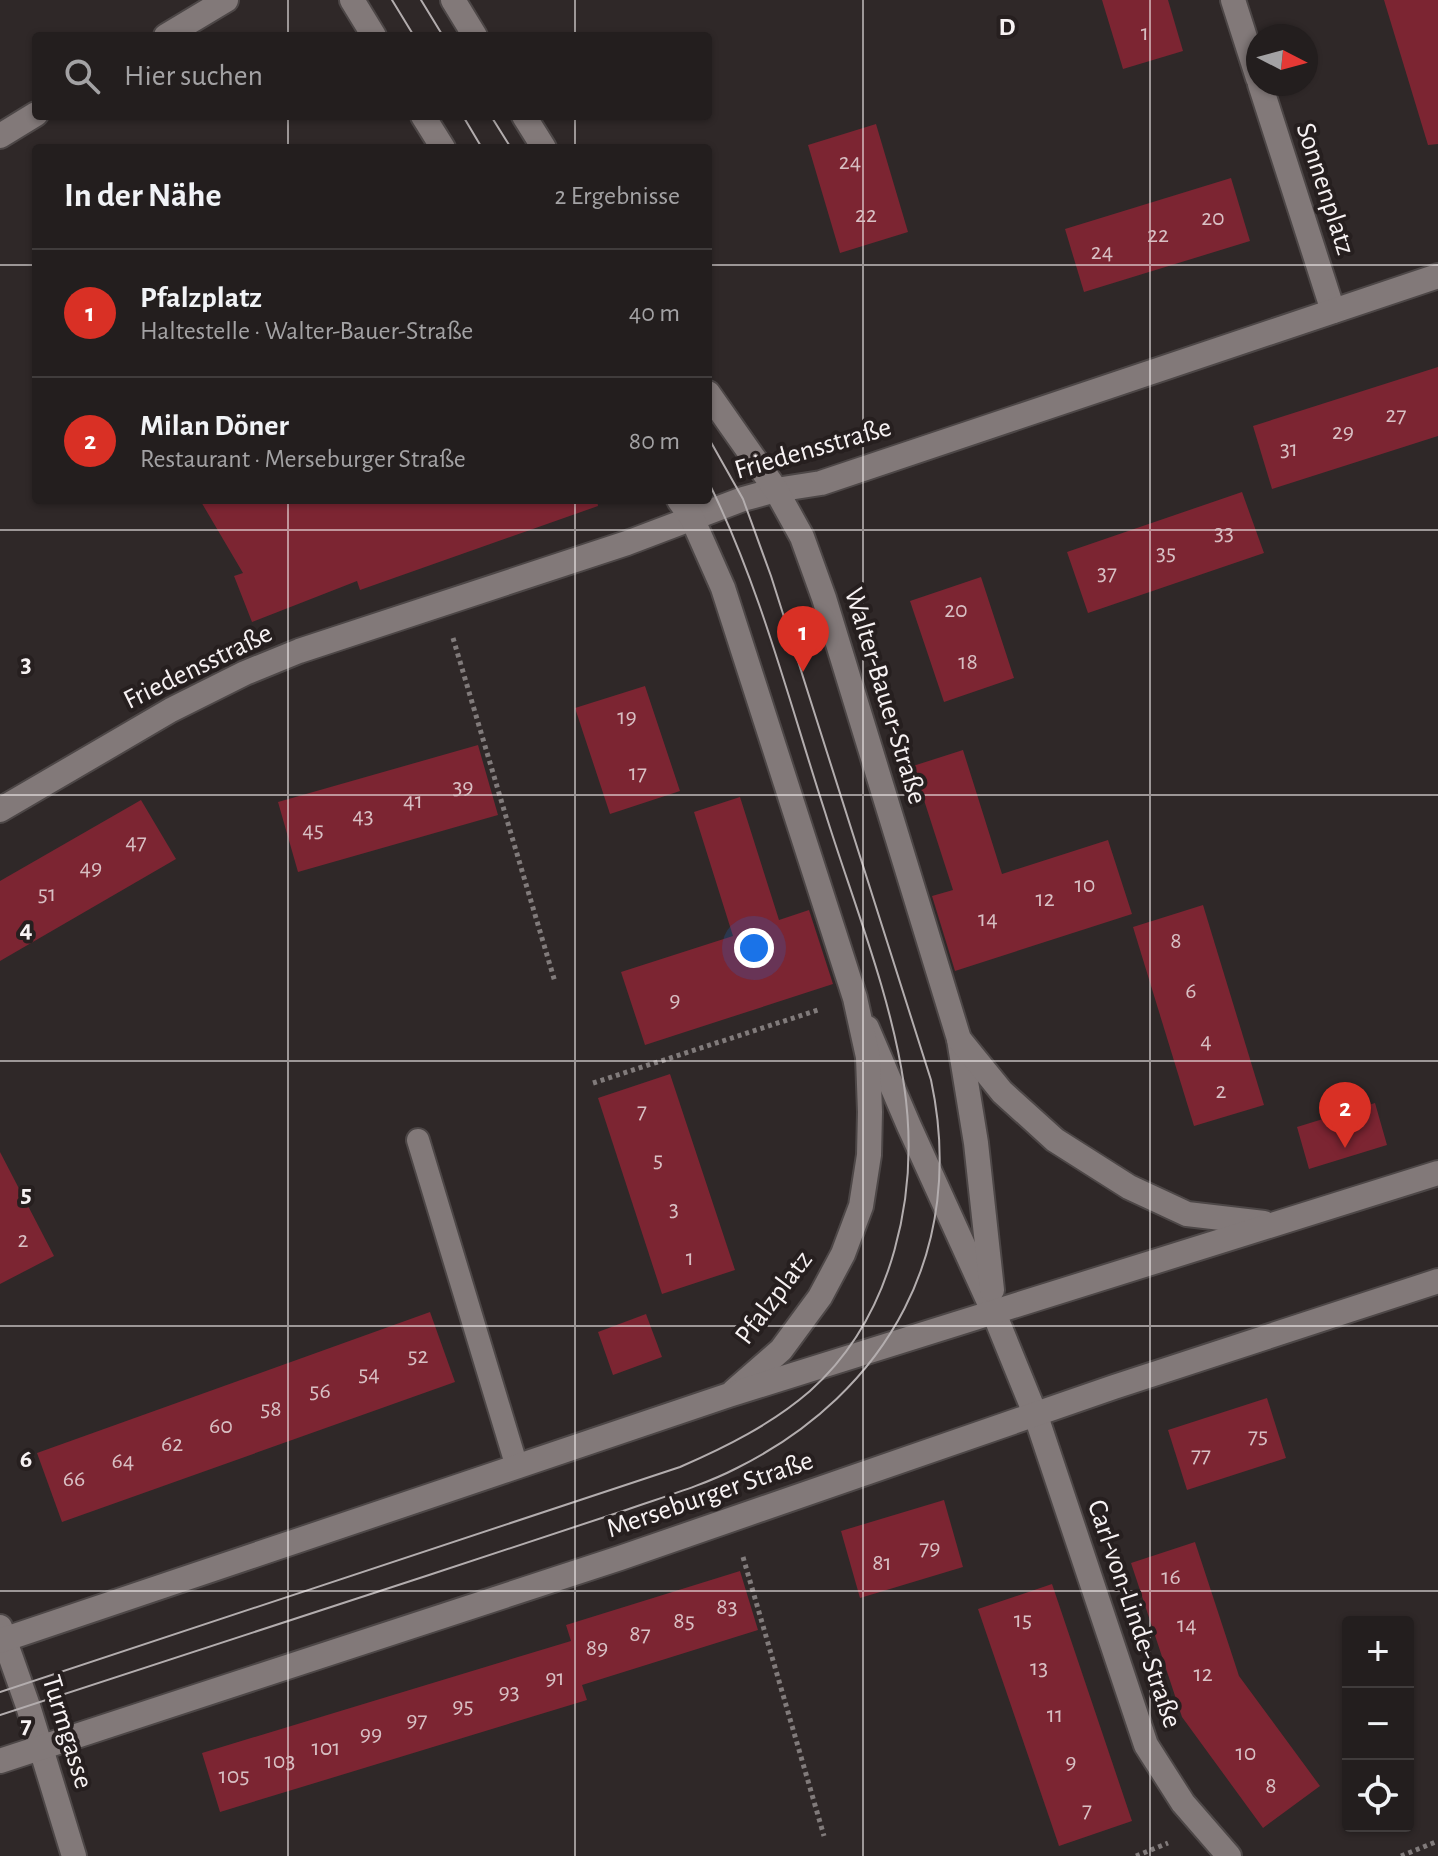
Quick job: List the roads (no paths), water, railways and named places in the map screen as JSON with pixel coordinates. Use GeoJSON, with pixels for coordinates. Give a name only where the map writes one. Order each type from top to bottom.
{"type":"FeatureCollection","features":[{"type":"Feature","properties":{"kind":"street"},"geometry":{"type":"LineString","coordinates":[[173,32],[226,0]]}},
{"type":"Feature","properties":{"kind":"street"},"geometry":{"type":"LineString","coordinates":[[352,0],[372,32]]}},
{"type":"Feature","properties":{"kind":"street"},"geometry":{"type":"LineString","coordinates":[[453,0],[473,32]]}},
{"type":"Feature","properties":{"kind":"street"},"geometry":{"type":"LineString","coordinates":[[1233,0],[1246,41]]}},
{"type":"Feature","properties":{"kind":"street","name":"Sonnenplatz"},"geometry":{"type":"LineString","coordinates":[[1264,96],[1333,311]]}},
{"type":"Feature","properties":{"kind":"street"},"geometry":{"type":"LineString","coordinates":[[0,136],[32,116]]}},
{"type":"Feature","properties":{"kind":"street"},"geometry":{"type":"LineString","coordinates":[[426,120],[440,144]]}},
{"type":"Feature","properties":{"kind":"street"},"geometry":{"type":"LineString","coordinates":[[526,120],[542,144]]}},
{"type":"Feature","properties":{"kind":"street","name":"Friedensstraße"},"geometry":{"type":"LineString","coordinates":[[712,504],[821,483],[1438,276]]}},
{"type":"Feature","properties":{"kind":"street","name":"Walter-Bauer-Straße"},"geometry":{"type":"LineString","coordinates":[[712,399],[776,490],[802,537],[824,598],[959,1039]]}},
{"type":"Feature","properties":{"kind":"street","name":"Friedensstraße"},"geometry":{"type":"LineString","coordinates":[[0,810],[171,710],[245,673],[299,651],[627,543],[686,509],[710,504]]}},
{"type":"Feature","properties":{"kind":"street"},"geometry":{"type":"LineString","coordinates":[[686,509],[723,588],[855,998],[1036,1416]]}},
{"type":"Feature","properties":{"kind":"street","name":"Pfalzplatz"},"geometry":{"type":"LineString","coordinates":[[729,1395],[781,1350],[820,1297],[843,1254],[861,1206],[869,1155],[870,1112],[868,1057],[855,998]]}},
{"type":"Feature","properties":{"kind":"street"},"geometry":{"type":"LineString","coordinates":[[959,1039],[1002,1092],[1055,1140],[1129,1187],[1187,1214],[1274,1224]]}},
{"type":"Feature","properties":{"kind":"street"},"geometry":{"type":"LineString","coordinates":[[959,1039],[976,1143],[994,1313]]}},
{"type":"Feature","properties":{"kind":"street"},"geometry":{"type":"LineString","coordinates":[[1,1636],[729,1395],[1438,1173]]}},
{"type":"Feature","properties":{"kind":"street","name":"Merseburger Straße"},"geometry":{"type":"LineString","coordinates":[[0,1761],[605,1563],[1114,1387],[1438,1281]]}},
{"type":"Feature","properties":{"kind":"street","name":"Carl-von-Linde-Straße"},"geometry":{"type":"LineString","coordinates":[[1036,1416],[1146,1745],[1183,1803],[1229,1856]]}},
{"type":"Feature","properties":{"kind":"street","name":"Turmgasse"},"geometry":{"type":"LineString","coordinates":[[1,1636],[21,1684],[74,1856]]}},
{"type":"Feature","properties":{"kind":"lane"},"geometry":{"type":"LineString","coordinates":[[418,1140],[517,1467]]}},
{"type":"Feature","properties":{"kind":"tram line"},"geometry":{"type":"LineString","coordinates":[[392,0],[412,32]]}},
{"type":"Feature","properties":{"kind":"tram line"},"geometry":{"type":"LineString","coordinates":[[421,0],[441,32]]}},
{"type":"Feature","properties":{"kind":"tram line"},"geometry":{"type":"LineString","coordinates":[[465,120],[480,144]]}},
{"type":"Feature","properties":{"kind":"tram line"},"geometry":{"type":"LineString","coordinates":[[494,120],[508,144]]}},
{"type":"Feature","properties":{"kind":"tram line"},"geometry":{"type":"LineString","coordinates":[[0,1715],[602,1518],[724,1474],[790,1436],[836,1399],[875,1356],[904,1308],[926,1257],[937,1201],[939,1142],[931,1080],[771,576],[743,499],[712,444]]}},
{"type":"Feature","properties":{"kind":"tram line"},"geometry":{"type":"LineString","coordinates":[[0,1692],[680,1467],[748,1434],[795,1403],[839,1361],[862,1327],[881,1289],[903,1209],[908,1167],[908,1126],[898,1051],[870,947],[772,644],[743,561],[712,490]]}},
{"type":"Feature","properties":{"kind":"place","name":"Pfalzplatz"},"geometry":{"type":"Point","coordinates":[803,672]}},
{"type":"Feature","properties":{"kind":"place","name":"Milan Döner"},"geometry":{"type":"Point","coordinates":[1345,1148]}}]}
